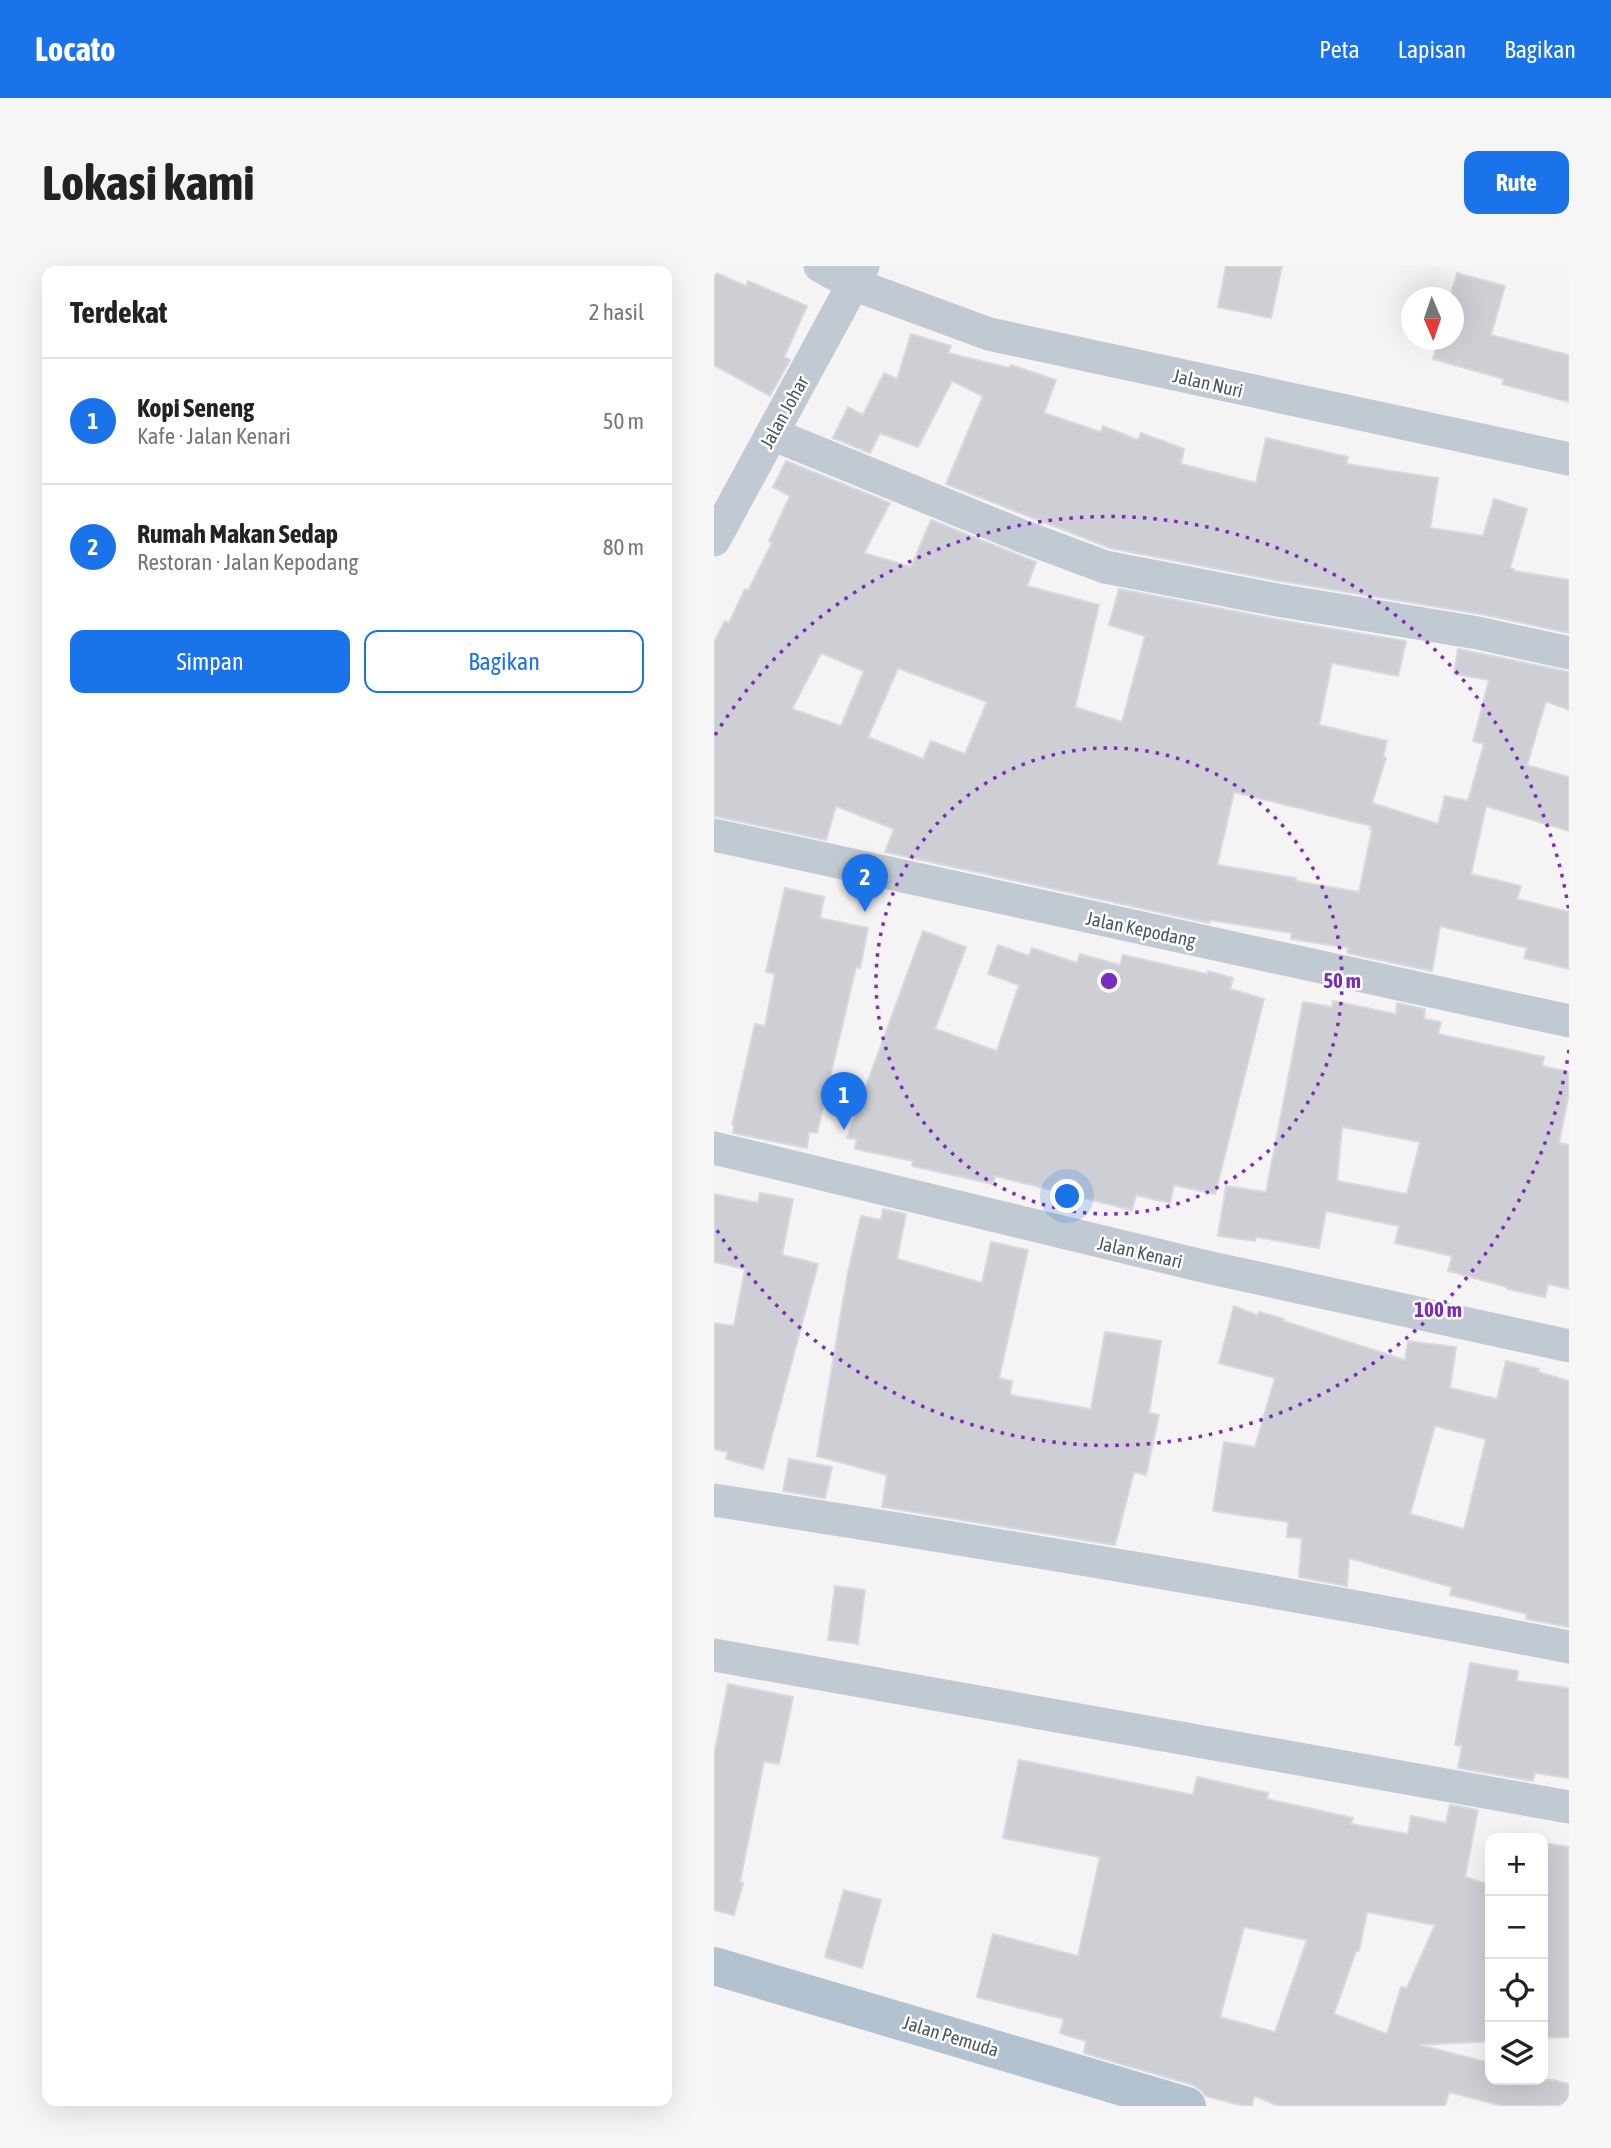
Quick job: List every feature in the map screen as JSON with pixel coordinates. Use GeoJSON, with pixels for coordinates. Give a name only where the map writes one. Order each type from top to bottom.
{"type":"FeatureCollection","features":[{"type":"Feature","properties":{"kind":"main road","name":"Jalan Pemuda"},"geometry":{"type":"LineString","coordinates":[[714,1966],[1188,2106]]}},
{"type":"Feature","properties":{"kind":"street","name":"Jalan Nuri"},"geometry":{"type":"LineString","coordinates":[[820,266],[858,275],[989,334],[1569,459]]}},
{"type":"Feature","properties":{"kind":"street","name":"Jalan Johar"},"geometry":{"type":"LineString","coordinates":[[714,540],[858,275]]}},
{"type":"Feature","properties":{"kind":"street"},"geometry":{"type":"LineString","coordinates":[[772,434],[1105,567],[1569,653]]}},
{"type":"Feature","properties":{"kind":"street","name":"Jalan Kepodang"},"geometry":{"type":"LineString","coordinates":[[714,835],[1569,1021]]}},
{"type":"Feature","properties":{"kind":"street","name":"Jalan Kenari"},"geometry":{"type":"LineString","coordinates":[[714,1148],[1207,1267],[1569,1346]]}},
{"type":"Feature","properties":{"kind":"street"},"geometry":{"type":"LineString","coordinates":[[714,1500],[1051,1553],[1413,1616],[1569,1647]]}},
{"type":"Feature","properties":{"kind":"street"},"geometry":{"type":"LineString","coordinates":[[714,1655],[1569,1807]]}},
{"type":"Feature","properties":{"kind":"building"},"geometry":{"type":"Polygon","coordinates":[[[1226,266],[1282,266],[1271,318],[1218,307],[1226,266]]]}},
{"type":"Feature","properties":{"kind":"building"},"geometry":{"type":"Polygon","coordinates":[[[714,272],[746,286],[748,281],[807,306],[784,357],[790,360],[770,396],[714,365],[714,272]]]}},
{"type":"Feature","properties":{"kind":"building"},"geometry":{"type":"Polygon","coordinates":[[[1457,273],[1505,286],[1491,335],[1569,355],[1569,402],[1502,384],[1504,379],[1433,359],[1435,350],[1464,350],[1464,287],[1453,287],[1457,273]]]}},
{"type":"Feature","properties":{"kind":"building"},"geometry":{"type":"Polygon","coordinates":[[[911,334],[951,346],[948,353],[1009,368],[1011,365],[1056,380],[1044,413],[1101,432],[1103,426],[1138,440],[1141,433],[1184,449],[1181,464],[1256,483],[1266,438],[1348,457],[1346,464],[1438,478],[1430,528],[1483,536],[1494,499],[1527,509],[1510,568],[1514,571],[1569,580],[1569,633],[1481,614],[1280,581],[1110,548],[946,484],[983,396],[952,381],[918,447],[880,433],[870,453],[833,438],[848,407],[863,415],[884,373],[897,379],[911,334]]]}},
{"type":"Feature","properties":{"kind":"building"},"geometry":{"type":"Polygon","coordinates":[[[786,461],[890,503],[864,553],[911,567],[931,520],[1036,562],[1027,586],[1099,605],[1075,707],[1122,722],[1145,636],[1109,625],[1119,589],[1406,641],[1398,676],[1332,663],[1319,725],[1387,741],[1383,757],[1386,758],[1372,803],[1438,824],[1445,796],[1468,801],[1484,744],[1473,741],[1489,680],[1454,674],[1458,649],[1569,672],[1569,710],[1546,701],[1527,765],[1569,777],[1569,831],[1486,806],[1471,874],[1521,886],[1517,899],[1569,912],[1569,969],[1524,958],[1527,948],[1440,926],[1432,971],[1347,953],[1348,948],[1291,939],[1292,933],[1210,920],[1209,923],[885,852],[894,829],[836,806],[826,840],[714,816],[714,642],[725,621],[729,623],[745,589],[748,591],[772,543],[769,541],[790,496],[773,487],[786,461]],[[821,653],[792,709],[841,726],[864,671],[821,653]],[[898,668],[868,737],[923,759],[931,741],[965,754],[987,702],[898,668]],[[1234,792],[1217,865],[1359,892],[1372,830],[1371,826],[1234,792]]]}},
{"type":"Feature","properties":{"kind":"building"},"geometry":{"type":"Polygon","coordinates":[[[785,888],[824,897],[820,918],[868,928],[860,968],[856,967],[817,1133],[809,1132],[807,1148],[733,1133],[732,1125],[755,1024],[765,1026],[775,974],[766,972],[785,888]]]}},
{"type":"Feature","properties":{"kind":"building"},"geometry":{"type":"Polygon","coordinates":[[[923,931],[966,947],[935,1029],[997,1051],[1019,985],[988,974],[998,945],[1029,956],[1032,948],[1077,963],[1080,954],[1120,965],[1123,955],[1207,974],[1208,971],[1233,978],[1230,989],[1264,999],[1215,1194],[1174,1185],[1170,1203],[1136,1195],[1132,1210],[995,1176],[993,1184],[912,1166],[913,1161],[855,1149],[857,1139],[847,1138],[923,931]]]}},
{"type":"Feature","properties":{"kind":"building"},"geometry":{"type":"Polygon","coordinates":[[[1333,1001],[1396,1014],[1397,1003],[1425,1009],[1424,1019],[1441,1022],[1438,1034],[1544,1057],[1542,1066],[1569,1072],[1569,1093],[1559,1143],[1569,1145],[1569,1289],[1548,1284],[1545,1297],[1507,1289],[1448,1271],[1452,1256],[1395,1243],[1399,1226],[1326,1211],[1319,1248],[1256,1237],[1255,1241],[1218,1236],[1226,1186],[1266,1192],[1303,1002],[1332,1007],[1333,1001]],[[1342,1127],[1337,1181],[1407,1194],[1420,1142],[1342,1127]]]}},
{"type":"Feature","properties":{"kind":"building"},"geometry":{"type":"Polygon","coordinates":[[[760,1193],[793,1199],[782,1255],[818,1264],[763,1469],[726,1459],[728,1452],[714,1449],[714,1323],[734,1326],[745,1269],[714,1262],[714,1194],[758,1203],[760,1193]]]}},
{"type":"Feature","properties":{"kind":"building"},"geometry":{"type":"Polygon","coordinates":[[[883,1209],[906,1214],[897,1259],[982,1283],[991,1242],[1028,1250],[999,1378],[1012,1381],[1010,1395],[1091,1409],[1105,1332],[1161,1341],[1149,1413],[1159,1415],[1146,1475],[1134,1472],[1115,1545],[882,1507],[887,1475],[817,1456],[848,1272],[861,1216],[881,1220],[883,1209]]]}},
{"type":"Feature","properties":{"kind":"building"},"geometry":{"type":"Polygon","coordinates":[[[1234,1306],[1258,1316],[1259,1312],[1284,1319],[1283,1321],[1405,1360],[1408,1341],[1456,1347],[1450,1388],[1497,1399],[1506,1361],[1539,1369],[1538,1372],[1569,1381],[1569,1627],[1526,1619],[1527,1614],[1450,1595],[1452,1587],[1349,1558],[1347,1586],[1299,1577],[1302,1538],[1287,1537],[1288,1522],[1213,1511],[1224,1442],[1255,1447],[1275,1378],[1219,1363],[1234,1306]],[[1435,1426],[1410,1514],[1464,1529],[1486,1439],[1435,1426]]]}},
{"type":"Feature","properties":{"kind":"building"},"geometry":{"type":"Polygon","coordinates":[[[789,1459],[832,1467],[825,1498],[783,1491],[789,1459]]]}},
{"type":"Feature","properties":{"kind":"building"},"geometry":{"type":"Polygon","coordinates":[[[835,1586],[865,1590],[858,1644],[828,1640],[835,1586]]]}},
{"type":"Feature","properties":{"kind":"building"},"geometry":{"type":"Polygon","coordinates":[[[1470,1663],[1518,1671],[1517,1681],[1569,1688],[1569,1778],[1535,1773],[1533,1781],[1458,1768],[1462,1746],[1455,1745],[1470,1663]]]}},
{"type":"Feature","properties":{"kind":"building"},"geometry":{"type":"Polygon","coordinates":[[[728,1684],[793,1697],[779,1764],[764,1761],[740,1882],[743,1883],[734,1915],[714,1910],[714,1755],[728,1684]]]}},
{"type":"Feature","properties":{"kind":"building"},"geometry":{"type":"Polygon","coordinates":[[[1019,1760],[1193,1795],[1197,1777],[1268,1793],[1267,1799],[1353,1818],[1351,1824],[1408,1834],[1411,1816],[1446,1823],[1450,1805],[1478,1810],[1465,1877],[1485,1883],[1485,2041],[1420,2045],[1485,2062],[1485,2085],[1548,2085],[1548,2080],[1569,2084],[1569,2106],[1503,2106],[1449,2092],[1445,2106],[1279,2106],[1254,2096],[1252,2106],[1244,2106],[1206,2096],[1193,2085],[1084,2053],[1086,2041],[1060,2033],[1064,2019],[977,1997],[993,1934],[1078,1956],[1100,1857],[1003,1838],[1019,1760]],[[1367,1912],[1359,1951],[1356,1951],[1334,2014],[1387,2034],[1401,1987],[1407,1988],[1435,1925],[1367,1912]],[[1244,1927],[1220,2017],[1275,2032],[1307,1940],[1244,1927]]]}},
{"type":"Feature","properties":{"kind":"building"},"geometry":{"type":"Polygon","coordinates":[[[1548,1844],[1569,1847],[1569,2037],[1548,2038],[1548,1844]]]}},
{"type":"Feature","properties":{"kind":"building"},"geometry":{"type":"Polygon","coordinates":[[[844,1890],[881,1900],[862,1968],[825,1957],[844,1890]]]}},
{"type":"Feature","properties":{"kind":"place","name":"Rumah Makan Sedap"},"geometry":{"type":"Point","coordinates":[865,912]}},
{"type":"Feature","properties":{"kind":"place","name":"Kopi Seneng"},"geometry":{"type":"Point","coordinates":[844,1130]}}]}
